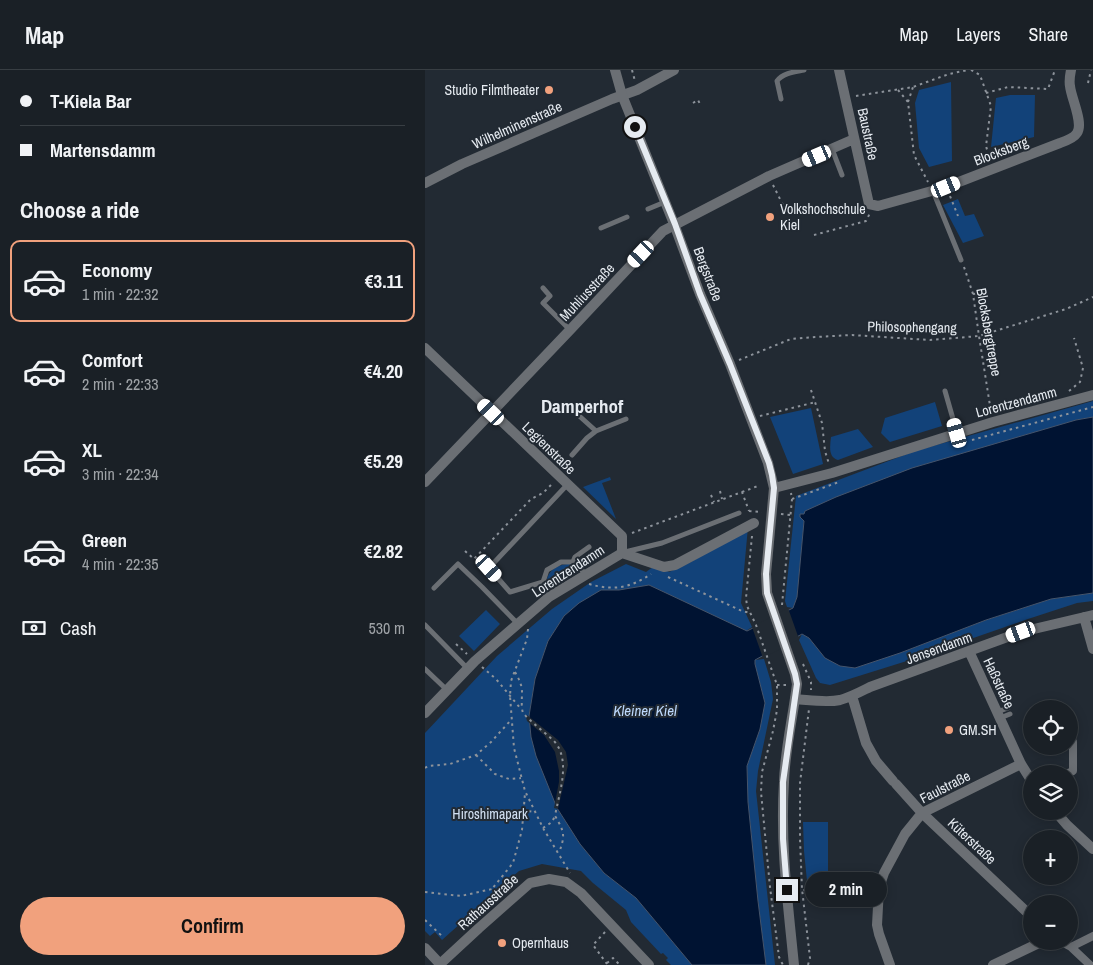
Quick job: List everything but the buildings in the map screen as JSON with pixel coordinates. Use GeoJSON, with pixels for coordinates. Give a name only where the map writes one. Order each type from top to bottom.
{"type":"FeatureCollection","features":[{"type":"Feature","properties":{"kind":"street","name":"Bergstraße"},"geometry":{"type":"LineString","coordinates":[[615,70],[700,294],[730,364],[772,475],[774,488],[766,584],[767,593],[778,612],[797,684],[783,782],[783,839],[795,965]]}},
{"type":"Feature","properties":{"kind":"street","name":"Wilhelminenstraße"},"geometry":{"type":"LineString","coordinates":[[425,184],[462,164],[603,102],[637,90],[674,70]]}},
{"type":"Feature","properties":{"kind":"street","name":"Baustraße"},"geometry":{"type":"LineString","coordinates":[[839,70],[870,208]]}},
{"type":"Feature","properties":{"kind":"street","name":"Blocksberg"},"geometry":{"type":"LineString","coordinates":[[870,208],[946,187],[1060,143],[1077,134],[1079,122],[1069,84],[1071,70]]}},
{"type":"Feature","properties":{"kind":"street","name":"Muhliusstraße"},"geometry":{"type":"LineString","coordinates":[[425,482],[663,230],[769,176],[854,139]]}},
{"type":"Feature","properties":{"kind":"street","name":"Legienstraße"},"geometry":{"type":"LineString","coordinates":[[425,348],[491,412],[559,472],[567,484],[622,536]]}},
{"type":"Feature","properties":{"kind":"street","name":"Lorentzendamm"},"geometry":{"type":"LineString","coordinates":[[774,488],[832,473],[993,422],[1093,395]]}},
{"type":"Feature","properties":{"kind":"street","name":"Lorentzendamm"},"geometry":{"type":"LineString","coordinates":[[425,713],[471,664],[523,624],[549,597],[586,579],[622,553],[664,567],[675,566],[754,523]]}},
{"type":"Feature","properties":{"kind":"street"},"geometry":{"type":"LineString","coordinates":[[622,536],[622,553]]}},
{"type":"Feature","properties":{"kind":"street"},"geometry":{"type":"LineString","coordinates":[[1088,616],[1093,649]]}},
{"type":"Feature","properties":{"kind":"street","name":"Jensendamm"},"geometry":{"type":"LineString","coordinates":[[795,699],[839,700],[1021,632],[1088,616]]}},
{"type":"Feature","properties":{"kind":"street","name":"Haßstraße"},"geometry":{"type":"LineString","coordinates":[[969,651],[1023,767]]}},
{"type":"Feature","properties":{"kind":"street","name":"Küterstraße"},"geometry":{"type":"LineString","coordinates":[[852,696],[866,743],[876,761],[922,813],[1023,908]]}},
{"type":"Feature","properties":{"kind":"street","name":"Faulstraße"},"geometry":{"type":"LineString","coordinates":[[890,965],[877,925],[879,888],[883,873],[905,834],[922,813],[1021,764]]}},
{"type":"Feature","properties":{"kind":"street"},"geometry":{"type":"LineString","coordinates":[[1063,820],[1093,849]]}},
{"type":"Feature","properties":{"kind":"street","name":"Rathausstraße"},"geometry":{"type":"LineString","coordinates":[[441,965],[530,883],[549,879],[566,882],[581,893],[649,965]]}},
{"type":"Feature","properties":{"kind":"street"},"geometry":{"type":"LineString","coordinates":[[1078,944],[1093,936]]}},
{"type":"Feature","properties":{"kind":"street"},"geometry":{"type":"LineString","coordinates":[[425,948],[441,965]]}},
{"type":"Feature","properties":{"kind":"street"},"geometry":{"type":"LineString","coordinates":[[993,965],[1024,950]]}},
{"type":"Feature","properties":{"kind":"street"},"geometry":{"type":"LineString","coordinates":[[1074,950],[1090,965]]}},
{"type":"Feature","properties":{"kind":"lane"},"geometry":{"type":"LineString","coordinates":[[781,99],[777,81],[779,78],[804,70]]}},
{"type":"Feature","properties":{"kind":"lane"},"geometry":{"type":"LineString","coordinates":[[832,149],[842,175]]}},
{"type":"Feature","properties":{"kind":"lane"},"geometry":{"type":"LineString","coordinates":[[933,191],[961,260]]}},
{"type":"Feature","properties":{"kind":"lane"},"geometry":{"type":"LineString","coordinates":[[647,209],[665,202]]}},
{"type":"Feature","properties":{"kind":"lane"},"geometry":{"type":"LineString","coordinates":[[601,228],[627,217]]}},
{"type":"Feature","properties":{"kind":"lane"},"geometry":{"type":"LineString","coordinates":[[543,288],[551,296],[543,303],[570,330]]}},
{"type":"Feature","properties":{"kind":"lane"},"geometry":{"type":"LineString","coordinates":[[945,391],[957,433]]}},
{"type":"Feature","properties":{"kind":"lane"},"geometry":{"type":"LineString","coordinates":[[566,404],[596,431]]}},
{"type":"Feature","properties":{"kind":"lane"},"geometry":{"type":"LineString","coordinates":[[571,455],[596,431],[626,419]]}},
{"type":"Feature","properties":{"kind":"lane"},"geometry":{"type":"LineString","coordinates":[[543,582],[510,592],[489,568],[567,484]]}},
{"type":"Feature","properties":{"kind":"lane"},"geometry":{"type":"LineString","coordinates":[[622,553],[662,543],[739,512]]}},
{"type":"Feature","properties":{"kind":"lane"},"geometry":{"type":"LineString","coordinates":[[573,562],[575,557],[589,547]]}},
{"type":"Feature","properties":{"kind":"lane"},"geometry":{"type":"LineString","coordinates":[[549,597],[543,582],[547,570],[561,562],[573,562]]}},
{"type":"Feature","properties":{"kind":"lane"},"geometry":{"type":"LineString","coordinates":[[573,562],[586,579]]}},
{"type":"Feature","properties":{"kind":"lane"},"geometry":{"type":"LineString","coordinates":[[435,588],[458,564],[523,624]]}},
{"type":"Feature","properties":{"kind":"lane"},"geometry":{"type":"LineString","coordinates":[[425,625],[471,664]]}},
{"type":"Feature","properties":{"kind":"lane"},"geometry":{"type":"LineString","coordinates":[[425,669],[447,690]]}},
{"type":"Feature","properties":{"kind":"lane"},"geometry":{"type":"LineString","coordinates":[[999,715],[1008,708]]}},
{"type":"Feature","properties":{"kind":"lane"},"geometry":{"type":"LineString","coordinates":[[999,715],[1011,714]]}},
{"type":"Feature","properties":{"kind":"path"},"geometry":{"type":"LineString","coordinates":[[846,98],[913,87],[949,74],[968,70]]}},
{"type":"Feature","properties":{"kind":"path"},"geometry":{"type":"LineString","coordinates":[[971,70],[980,75],[991,106],[986,146],[993,168]]}},
{"type":"Feature","properties":{"kind":"path"},"geometry":{"type":"LineString","coordinates":[[986,93],[1008,88],[1048,89],[1055,70]]}},
{"type":"Feature","properties":{"kind":"path"},"geometry":{"type":"LineString","coordinates":[[1088,83],[1091,70]]}},
{"type":"Feature","properties":{"kind":"path"},"geometry":{"type":"LineString","coordinates":[[913,87],[908,102],[914,155],[933,191]]}},
{"type":"Feature","properties":{"kind":"path"},"geometry":{"type":"LineString","coordinates":[[898,90],[908,102]]}},
{"type":"Feature","properties":{"kind":"path"},"geometry":{"type":"LineString","coordinates":[[693,103],[698,100],[700,104]]}},
{"type":"Feature","properties":{"kind":"path"},"geometry":{"type":"LineString","coordinates":[[769,176],[785,209]]}},
{"type":"Feature","properties":{"kind":"path"},"geometry":{"type":"LineString","coordinates":[[946,187],[958,216]]}},
{"type":"Feature","properties":{"kind":"path"},"geometry":{"type":"LineString","coordinates":[[814,235],[867,221],[870,208]]}},
{"type":"Feature","properties":{"kind":"path","name":"Blocksbergtreppe"},"geometry":{"type":"LineString","coordinates":[[961,260],[973,294],[993,422]]}},
{"type":"Feature","properties":{"kind":"path"},"geometry":{"type":"LineString","coordinates":[[973,294],[982,293]]}},
{"type":"Feature","properties":{"kind":"path","name":"Philosophengang"},"geometry":{"type":"LineString","coordinates":[[730,364],[799,338],[852,335],[930,340],[979,336],[1066,309],[1093,296]]}},
{"type":"Feature","properties":{"kind":"path"},"geometry":{"type":"LineString","coordinates":[[1068,392],[1080,382],[1083,368],[1074,338]]}},
{"type":"Feature","properties":{"kind":"path"},"geometry":{"type":"LineString","coordinates":[[811,390],[822,423],[825,450],[832,473]]}},
{"type":"Feature","properties":{"kind":"path"},"geometry":{"type":"LineString","coordinates":[[751,418],[816,402]]}},
{"type":"Feature","properties":{"kind":"path"},"geometry":{"type":"LineString","coordinates":[[967,442],[1093,407]]}},
{"type":"Feature","properties":{"kind":"path"},"geometry":{"type":"LineString","coordinates":[[465,551],[474,559],[531,499],[543,493],[559,472]]}},
{"type":"Feature","properties":{"kind":"path"},"geometry":{"type":"LineString","coordinates":[[792,500],[847,480]]}},
{"type":"Feature","properties":{"kind":"path"},"geometry":{"type":"LineString","coordinates":[[778,612],[783,586],[791,515],[790,483]]}},
{"type":"Feature","properties":{"kind":"path"},"geometry":{"type":"LineString","coordinates":[[622,536],[758,486]]}},
{"type":"Feature","properties":{"kind":"path"},"geometry":{"type":"LineString","coordinates":[[720,491],[722,499]]}},
{"type":"Feature","properties":{"kind":"path"},"geometry":{"type":"LineString","coordinates":[[742,492],[749,510]]}},
{"type":"Feature","properties":{"kind":"path"},"geometry":{"type":"LineString","coordinates":[[711,495],[714,502]]}},
{"type":"Feature","properties":{"kind":"path"},"geometry":{"type":"LineString","coordinates":[[739,512],[749,510],[762,512]]}},
{"type":"Feature","properties":{"kind":"path"},"geometry":{"type":"LineString","coordinates":[[783,514],[791,515]]}},
{"type":"Feature","properties":{"kind":"path"},"geometry":{"type":"LineString","coordinates":[[754,523],[746,598],[747,606],[768,657],[777,685],[777,710],[762,772],[761,792],[770,888],[779,957],[783,965]]}},
{"type":"Feature","properties":{"kind":"path"},"geometry":{"type":"LineString","coordinates":[[664,575],[742,611],[751,613]]}},
{"type":"Feature","properties":{"kind":"path"},"geometry":{"type":"LineString","coordinates":[[586,579],[592,585],[611,587],[635,584],[646,577]]}},
{"type":"Feature","properties":{"kind":"path"},"geometry":{"type":"LineString","coordinates":[[523,624],[527,639],[511,681],[511,720],[514,748],[525,792],[543,828],[572,877]]}},
{"type":"Feature","properties":{"kind":"path"},"geometry":{"type":"LineString","coordinates":[[471,664],[496,679],[527,718],[554,741],[559,749],[563,765],[555,816],[552,822],[543,828]]}},
{"type":"Feature","properties":{"kind":"path"},"geometry":{"type":"LineString","coordinates":[[515,671],[522,689],[522,710]]}},
{"type":"Feature","properties":{"kind":"path"},"geometry":{"type":"LineString","coordinates":[[808,965],[810,958],[802,890],[800,783],[809,709]]}},
{"type":"Feature","properties":{"kind":"path"},"geometry":{"type":"LineString","coordinates":[[425,768],[428,766],[450,764],[476,755],[511,720]]}},
{"type":"Feature","properties":{"kind":"path"},"geometry":{"type":"LineString","coordinates":[[476,755],[495,774],[509,779],[521,778]]}},
{"type":"Feature","properties":{"kind":"path"},"geometry":{"type":"LineString","coordinates":[[425,892],[461,896],[492,889],[513,863],[519,845],[524,815],[525,792]]}},
{"type":"Feature","properties":{"kind":"path"},"geometry":{"type":"LineString","coordinates":[[524,815],[529,811],[535,812]]}},
{"type":"Feature","properties":{"kind":"path"},"geometry":{"type":"LineString","coordinates":[[555,816],[564,837],[559,854]]}},
{"type":"Feature","properties":{"kind":"path"},"geometry":{"type":"LineString","coordinates":[[787,890],[879,888]]}},
{"type":"Feature","properties":{"kind":"path"},"geometry":{"type":"LineString","coordinates":[[492,889],[506,904]]}},
{"type":"Feature","properties":{"kind":"path"},"geometry":{"type":"LineString","coordinates":[[425,920],[443,937]]}},
{"type":"Feature","properties":{"kind":"path"},"geometry":{"type":"LineString","coordinates":[[602,936],[593,945],[607,964],[613,958],[620,965]]}},
{"type":"Feature","properties":{"kind":"green space"},"geometry":{"type":"Polygon","coordinates":[[[951,82],[952,161],[929,167],[919,148],[915,103],[919,90],[951,82]]]}},
{"type":"Feature","properties":{"kind":"green space"},"geometry":{"type":"Polygon","coordinates":[[[1010,95],[1035,95],[1034,137],[991,147],[996,98],[1010,95]]]}},
{"type":"Feature","properties":{"kind":"green space"},"geometry":{"type":"Polygon","coordinates":[[[958,199],[965,216],[974,214],[984,236],[963,243],[943,205],[958,199]]]}},
{"type":"Feature","properties":{"kind":"green space"},"geometry":{"type":"Polygon","coordinates":[[[1093,401],[1093,417],[1076,420],[804,514],[800,517],[804,521],[797,597],[793,608],[787,607],[785,601],[796,496],[915,451],[1093,401]]]}},
{"type":"Feature","properties":{"kind":"green space"},"geometry":{"type":"Polygon","coordinates":[[[935,402],[942,426],[890,442],[881,433],[885,418],[935,402]]]}},
{"type":"Feature","properties":{"kind":"green space"},"geometry":{"type":"Polygon","coordinates":[[[811,408],[823,464],[793,474],[770,417],[811,408]]]}},
{"type":"Feature","properties":{"kind":"green space"},"geometry":{"type":"Polygon","coordinates":[[[858,429],[873,447],[838,460],[835,459],[830,451],[831,437],[858,429]]]}},
{"type":"Feature","properties":{"kind":"green space"},"geometry":{"type":"Polygon","coordinates":[[[610,477],[611,480],[602,483],[616,519],[583,487],[610,477]]]}},
{"type":"Feature","properties":{"kind":"green space","name":"Hiroshimapark"},"geometry":{"type":"Polygon","coordinates":[[[748,527],[741,603],[752,627],[746,631],[649,585],[619,590],[601,590],[564,616],[548,641],[535,679],[529,716],[531,737],[557,808],[580,844],[604,873],[636,898],[692,965],[671,965],[666,960],[668,958],[663,953],[661,954],[631,922],[626,910],[581,871],[542,864],[519,871],[442,940],[435,932],[430,936],[425,931],[425,733],[497,656],[552,609],[591,582],[626,564],[646,572],[657,564],[669,572],[691,562],[748,527]]]}},
{"type":"Feature","properties":{"kind":"green space"},"geometry":{"type":"Polygon","coordinates":[[[567,564],[575,568],[546,587],[547,578],[551,571],[558,566],[567,564]]]}},
{"type":"Feature","properties":{"kind":"green space"},"geometry":{"type":"Polygon","coordinates":[[[1093,593],[1093,601],[1077,603],[830,685],[820,683],[816,678],[799,640],[802,634],[809,638],[825,658],[900,653],[986,620],[1051,599],[1093,593]]]}},
{"type":"Feature","properties":{"kind":"green space"},"geometry":{"type":"Polygon","coordinates":[[[486,610],[500,624],[474,651],[459,636],[486,610]]]}},
{"type":"Feature","properties":{"kind":"green space"},"geometry":{"type":"Polygon","coordinates":[[[764,659],[771,682],[773,699],[758,771],[756,791],[775,965],[766,965],[748,802],[747,766],[760,729],[755,660],[764,659]]]}},
{"type":"Feature","properties":{"kind":"green space"},"geometry":{"type":"Polygon","coordinates":[[[803,822],[828,822],[828,882],[806,883],[803,822]]]}},
{"type":"Feature","properties":{"kind":"water","name":"Kleiner Kiel"},"geometry":{"type":"Polygon","coordinates":[[[1093,417],[1093,593],[1051,599],[986,620],[855,668],[840,666],[825,658],[809,638],[802,634],[755,660],[765,703],[760,729],[747,766],[748,802],[766,965],[692,965],[636,898],[604,873],[580,844],[557,808],[536,756],[531,737],[529,716],[535,679],[548,641],[564,616],[579,603],[601,590],[619,590],[649,585],[747,631],[793,608],[797,597],[804,521],[800,514],[804,514],[805,511],[836,497],[912,468],[1076,420],[1093,417]]]}},
{"type":"Feature","properties":{"kind":"pier"},"geometry":{"type":"Polygon","coordinates":[[[788,608],[799,639],[763,658],[752,627],[788,608]]]}},
{"type":"Feature","properties":{"kind":"pier"},"geometry":{"type":"Polygon","coordinates":[[[527,715],[558,740],[566,752],[568,765],[558,809],[554,808],[559,782],[555,752],[544,735],[527,721],[527,715]]]}},
{"type":"Feature","properties":{"kind":"place","name":"Studio Filmtheater"},"geometry":{"type":"Point","coordinates":[549,90]}},
{"type":"Feature","properties":{"kind":"place","name":"Volkshochschule Kiel"},"geometry":{"type":"Point","coordinates":[770,217]}},
{"type":"Feature","properties":{"kind":"place","name":"GM.SH"},"geometry":{"type":"Point","coordinates":[949,730]}},
{"type":"Feature","properties":{"kind":"place","name":"Opernhaus"},"geometry":{"type":"Point","coordinates":[502,943]}},
{"type":"Feature","properties":{"kind":"district","name":"Damperhof"},"geometry":{"type":"Point","coordinates":[582,406]}},
{"type":"Feature","properties":{"kind":"route"},"geometry":{"type":"LineString","coordinates":[[635,127],[675,224],[700,294],[730,364],[772,475],[774,488],[766,574],[767,593],[797,684],[783,782],[784,868],[787,890]]}}]}
